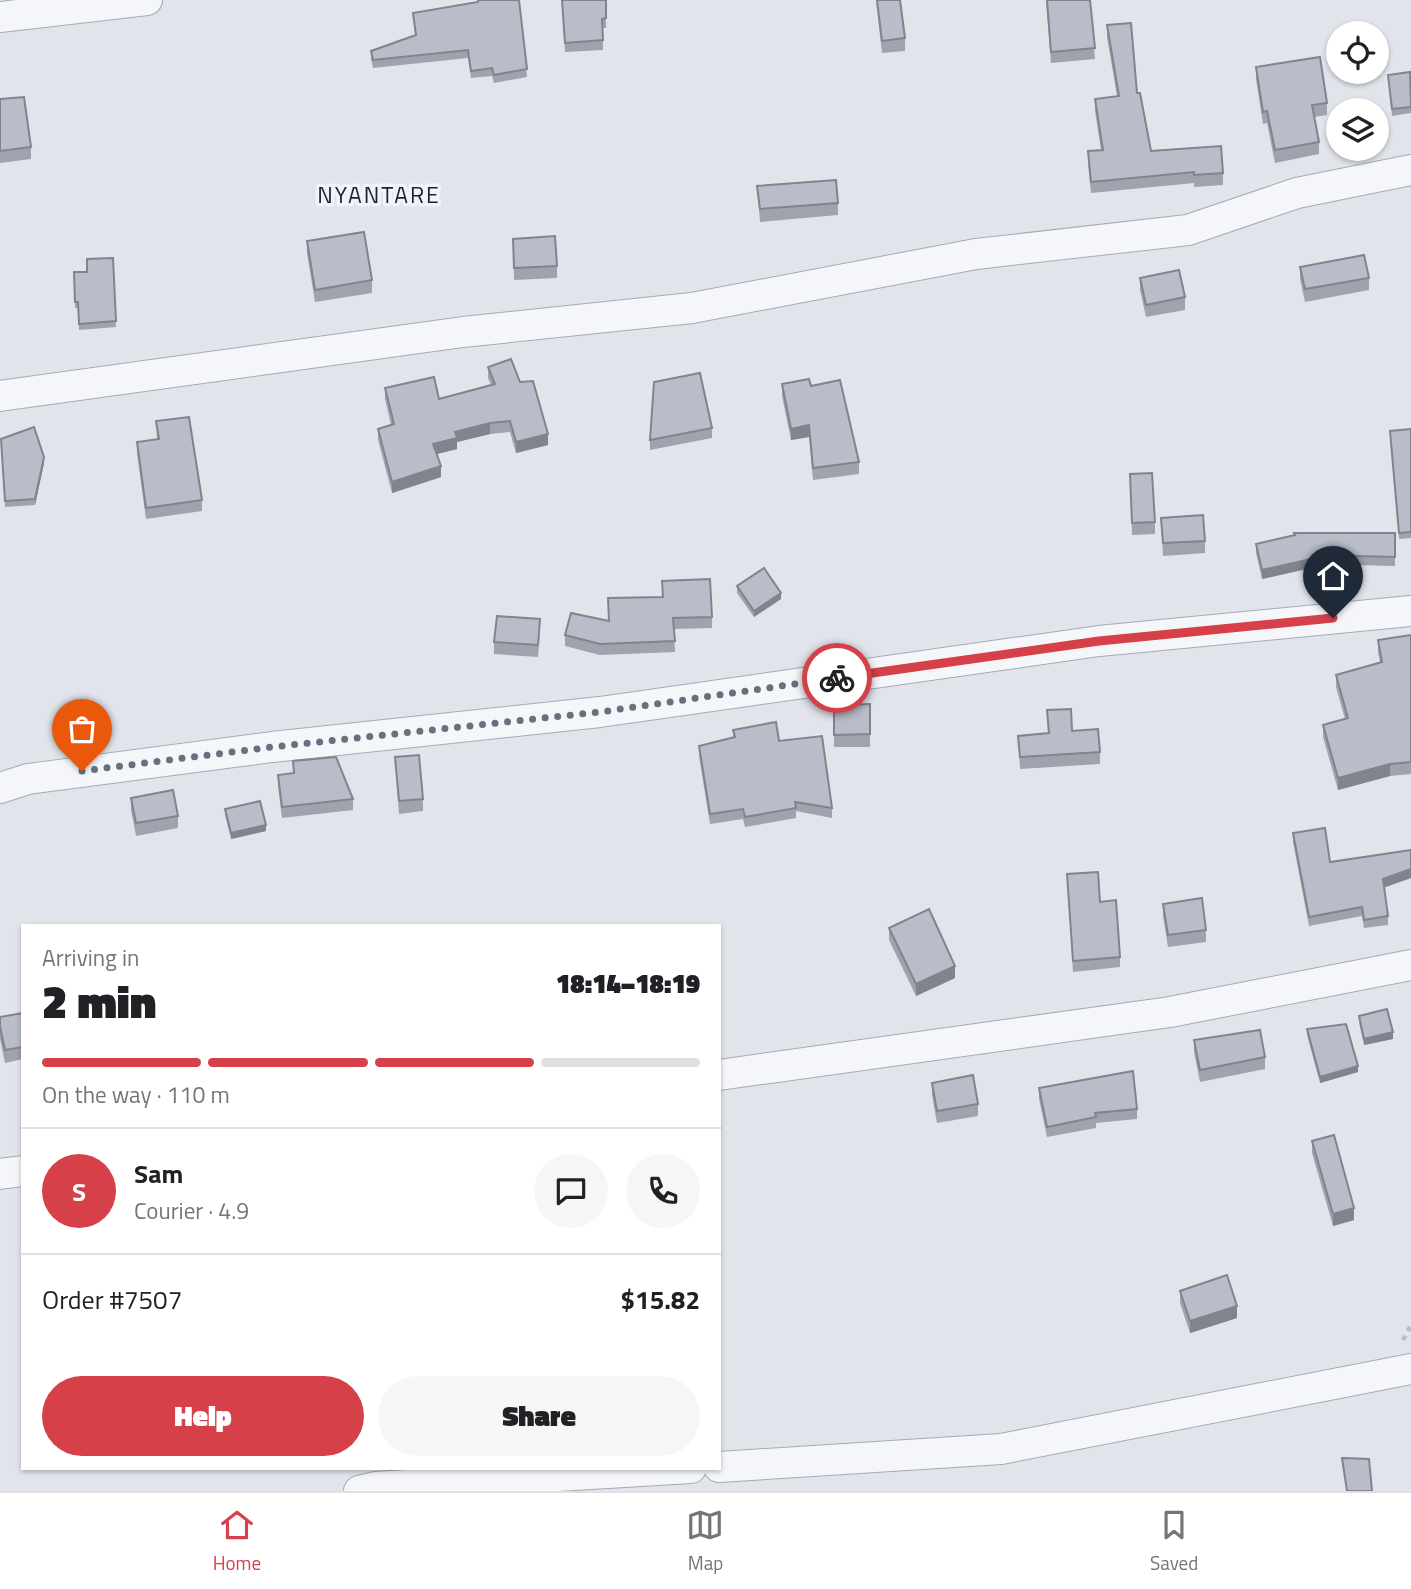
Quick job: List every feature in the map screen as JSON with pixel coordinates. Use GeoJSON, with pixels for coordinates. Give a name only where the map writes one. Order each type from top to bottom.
{"type":"FeatureCollection","features":[{"type":"Feature","properties":{"kind":"street"},"geometry":{"type":"LineString","coordinates":[[0,17],[147,0]]}},
{"type":"Feature","properties":{"kind":"street"},"geometry":{"type":"LineString","coordinates":[[0,396],[463,332],[692,308],[976,254],[1188,230],[1297,193],[1411,170]]}},
{"type":"Feature","properties":{"kind":"street"},"geometry":{"type":"LineString","coordinates":[[0,788],[42,777],[272,747],[600,712],[1099,641],[1411,611]]}},
{"type":"Feature","properties":{"kind":"street"},"geometry":{"type":"LineString","coordinates":[[721,1075],[1170,1012],[1411,965]]}},
{"type":"Feature","properties":{"kind":"street"},"geometry":{"type":"LineString","coordinates":[[0,1174],[21,1171]]}},
{"type":"Feature","properties":{"kind":"street"},"geometry":{"type":"LineString","coordinates":[[721,1466],[1001,1449],[1411,1369]]}},
{"type":"Feature","properties":{"kind":"street"},"geometry":{"type":"LineString","coordinates":[[359,1491],[375,1487],[658,1470]]}},
{"type":"Feature","properties":{"kind":"building"},"geometry":{"type":"Polygon","coordinates":[[[478,0],[519,0],[527,69],[494,75],[492,68],[471,71],[468,50],[373,60],[371,51],[416,35],[413,13],[478,0]]]}},
{"type":"Feature","properties":{"kind":"building"},"geometry":{"type":"Polygon","coordinates":[[[562,0],[606,0],[606,18],[602,19],[603,40],[565,43],[562,0]]]}},
{"type":"Feature","properties":{"kind":"building"},"geometry":{"type":"Polygon","coordinates":[[[877,0],[900,0],[905,38],[882,41],[877,0]]]}},
{"type":"Feature","properties":{"kind":"building"},"geometry":{"type":"Polygon","coordinates":[[[1047,0],[1090,0],[1095,48],[1051,52],[1047,0]]]}},
{"type":"Feature","properties":{"kind":"building"},"geometry":{"type":"Polygon","coordinates":[[[1131,23],[1137,93],[1140,93],[1151,151],[1221,146],[1223,173],[1194,175],[1194,172],[1091,182],[1088,151],[1103,150],[1095,99],[1119,96],[1107,25],[1131,23]]]}},
{"type":"Feature","properties":{"kind":"building"},"geometry":{"type":"Polygon","coordinates":[[[1320,57],[1326,103],[1312,105],[1319,142],[1275,150],[1267,111],[1263,112],[1256,67],[1320,57]]]}},
{"type":"Feature","properties":{"kind":"building"},"geometry":{"type":"Polygon","coordinates":[[[1410,72],[1411,107],[1392,109],[1389,75],[1410,72]]]}},
{"type":"Feature","properties":{"kind":"building"},"geometry":{"type":"Polygon","coordinates":[[[24,97],[31,147],[0,151],[0,99],[24,97]]]}},
{"type":"Feature","properties":{"kind":"building"},"geometry":{"type":"Polygon","coordinates":[[[836,180],[838,203],[760,209],[757,186],[836,180]]]}},
{"type":"Feature","properties":{"kind":"building"},"geometry":{"type":"Polygon","coordinates":[[[364,232],[372,280],[315,290],[307,241],[364,232]]]}},
{"type":"Feature","properties":{"kind":"building"},"geometry":{"type":"Polygon","coordinates":[[[555,236],[557,266],[514,268],[513,239],[555,236]]]}},
{"type":"Feature","properties":{"kind":"building"},"geometry":{"type":"Polygon","coordinates":[[[1364,255],[1369,278],[1305,289],[1300,267],[1364,255]]]}},
{"type":"Feature","properties":{"kind":"building"},"geometry":{"type":"Polygon","coordinates":[[[113,258],[116,321],[79,324],[74,272],[87,272],[87,259],[113,258]]]}},
{"type":"Feature","properties":{"kind":"building"},"geometry":{"type":"Polygon","coordinates":[[[1179,270],[1185,297],[1146,305],[1140,278],[1179,270]]]}},
{"type":"Feature","properties":{"kind":"building"},"geometry":{"type":"Polygon","coordinates":[[[511,359],[520,382],[533,381],[548,434],[516,442],[510,421],[455,432],[457,438],[433,444],[441,466],[392,482],[378,429],[394,424],[385,388],[434,377],[439,399],[495,384],[488,367],[511,359]]]}},
{"type":"Feature","properties":{"kind":"building"},"geometry":{"type":"Polygon","coordinates":[[[700,373],[712,428],[650,440],[654,382],[700,373]]]}},
{"type":"Feature","properties":{"kind":"building"},"geometry":{"type":"Polygon","coordinates":[[[809,379],[811,386],[840,380],[859,462],[813,468],[809,425],[791,429],[782,384],[809,379]]]}},
{"type":"Feature","properties":{"kind":"building"},"geometry":{"type":"Polygon","coordinates":[[[189,417],[202,500],[146,508],[137,442],[159,439],[156,421],[189,417]]]}},
{"type":"Feature","properties":{"kind":"building"},"geometry":{"type":"Polygon","coordinates":[[[34,427],[44,457],[35,499],[5,501],[1,439],[34,427]]]}},
{"type":"Feature","properties":{"kind":"building"},"geometry":{"type":"Polygon","coordinates":[[[1411,429],[1411,532],[1399,533],[1390,431],[1411,429]]]}},
{"type":"Feature","properties":{"kind":"building"},"geometry":{"type":"Polygon","coordinates":[[[1152,473],[1155,522],[1132,523],[1130,474],[1152,473]]]}},
{"type":"Feature","properties":{"kind":"building"},"geometry":{"type":"Polygon","coordinates":[[[1203,515],[1205,541],[1163,543],[1161,518],[1203,515]]]}},
{"type":"Feature","properties":{"kind":"building"},"geometry":{"type":"Polygon","coordinates":[[[1294,533],[1395,533],[1395,557],[1315,555],[1315,558],[1262,570],[1256,544],[1295,535],[1294,533]]]}},
{"type":"Feature","properties":{"kind":"building"},"geometry":{"type":"Polygon","coordinates":[[[764,568],[781,593],[754,611],[737,586],[764,568]]]}},
{"type":"Feature","properties":{"kind":"building"},"geometry":{"type":"Polygon","coordinates":[[[710,579],[712,617],[673,618],[675,641],[600,644],[565,635],[571,613],[609,621],[608,598],[663,597],[662,581],[710,579]]]}},
{"type":"Feature","properties":{"kind":"building"},"geometry":{"type":"Polygon","coordinates":[[[497,616],[540,619],[538,645],[494,642],[497,616]]]}},
{"type":"Feature","properties":{"kind":"building"},"geometry":{"type":"Polygon","coordinates":[[[1411,635],[1411,762],[1390,764],[1338,778],[1323,725],[1348,718],[1336,675],[1382,662],[1378,640],[1411,635]]]}},
{"type":"Feature","properties":{"kind":"building"},"geometry":{"type":"Polygon","coordinates":[[[870,704],[870,734],[834,735],[834,705],[870,704]]]}},
{"type":"Feature","properties":{"kind":"building"},"geometry":{"type":"Polygon","coordinates":[[[1071,709],[1072,731],[1098,729],[1100,752],[1020,757],[1018,736],[1049,733],[1047,710],[1071,709]]]}},
{"type":"Feature","properties":{"kind":"building"},"geometry":{"type":"Polygon","coordinates":[[[776,722],[779,741],[822,736],[832,808],[795,802],[796,808],[745,817],[743,809],[710,814],[699,746],[735,737],[733,730],[776,722]]]}},
{"type":"Feature","properties":{"kind":"building"},"geometry":{"type":"Polygon","coordinates":[[[419,755],[423,799],[399,801],[395,757],[419,755]]]}},
{"type":"Feature","properties":{"kind":"building"},"geometry":{"type":"Polygon","coordinates":[[[336,757],[353,799],[282,807],[278,775],[294,773],[293,761],[336,757]]]}},
{"type":"Feature","properties":{"kind":"building"},"geometry":{"type":"Polygon","coordinates":[[[173,790],[178,816],[136,823],[131,798],[173,790]]]}},
{"type":"Feature","properties":{"kind":"building"},"geometry":{"type":"Polygon","coordinates":[[[260,801],[266,825],[231,833],[225,809],[260,801]]]}},
{"type":"Feature","properties":{"kind":"building"},"geometry":{"type":"Polygon","coordinates":[[[1325,828],[1330,862],[1411,850],[1411,869],[1383,879],[1388,916],[1364,920],[1362,907],[1309,917],[1293,833],[1325,828]]]}},
{"type":"Feature","properties":{"kind":"building"},"geometry":{"type":"Polygon","coordinates":[[[1098,872],[1100,902],[1116,900],[1120,957],[1073,961],[1067,874],[1098,872]]]}},
{"type":"Feature","properties":{"kind":"building"},"geometry":{"type":"Polygon","coordinates":[[[1202,898],[1206,930],[1168,935],[1163,904],[1202,898]]]}},
{"type":"Feature","properties":{"kind":"building"},"geometry":{"type":"Polygon","coordinates":[[[929,909],[955,966],[916,984],[889,928],[929,909]]]}},
{"type":"Feature","properties":{"kind":"building"},"geometry":{"type":"Polygon","coordinates":[[[1387,1009],[1393,1032],[1364,1039],[1359,1016],[1387,1009]]]}},
{"type":"Feature","properties":{"kind":"building"},"geometry":{"type":"Polygon","coordinates":[[[21,1013],[21,1047],[5,1050],[0,1017],[21,1013]]]}},
{"type":"Feature","properties":{"kind":"building"},"geometry":{"type":"Polygon","coordinates":[[[1346,1024],[1358,1066],[1320,1077],[1307,1029],[1346,1024]]]}},
{"type":"Feature","properties":{"kind":"building"},"geometry":{"type":"Polygon","coordinates":[[[1260,1030],[1265,1057],[1200,1070],[1194,1040],[1260,1030]]]}},
{"type":"Feature","properties":{"kind":"building"},"geometry":{"type":"Polygon","coordinates":[[[1133,1071],[1137,1109],[1095,1113],[1096,1117],[1047,1127],[1039,1088],[1133,1071]]]}},
{"type":"Feature","properties":{"kind":"building"},"geometry":{"type":"Polygon","coordinates":[[[973,1075],[978,1104],[937,1111],[932,1083],[973,1075]]]}},
{"type":"Feature","properties":{"kind":"building"},"geometry":{"type":"Polygon","coordinates":[[[1334,1135],[1354,1208],[1333,1214],[1312,1141],[1334,1135]]]}},
{"type":"Feature","properties":{"kind":"building"},"geometry":{"type":"Polygon","coordinates":[[[1227,1275],[1237,1306],[1190,1321],[1180,1291],[1227,1275]]]}},
{"type":"Feature","properties":{"kind":"building"},"geometry":{"type":"Polygon","coordinates":[[[1342,1458],[1369,1459],[1372,1491],[1347,1491],[1342,1458]]]}},
{"type":"Feature","properties":{"kind":"way so far"},"geometry":{"type":"LineString","coordinates":[[82,771],[272,747],[600,712],[837,678]]}},
{"type":"Feature","properties":{"kind":"district","name":"NYANTARE"},"geometry":{"type":"Point","coordinates":[379,194]}},
{"type":"Feature","properties":{"kind":"route"},"geometry":{"type":"LineString","coordinates":[[837,678],[1099,641],[1333,618]]}}]}
